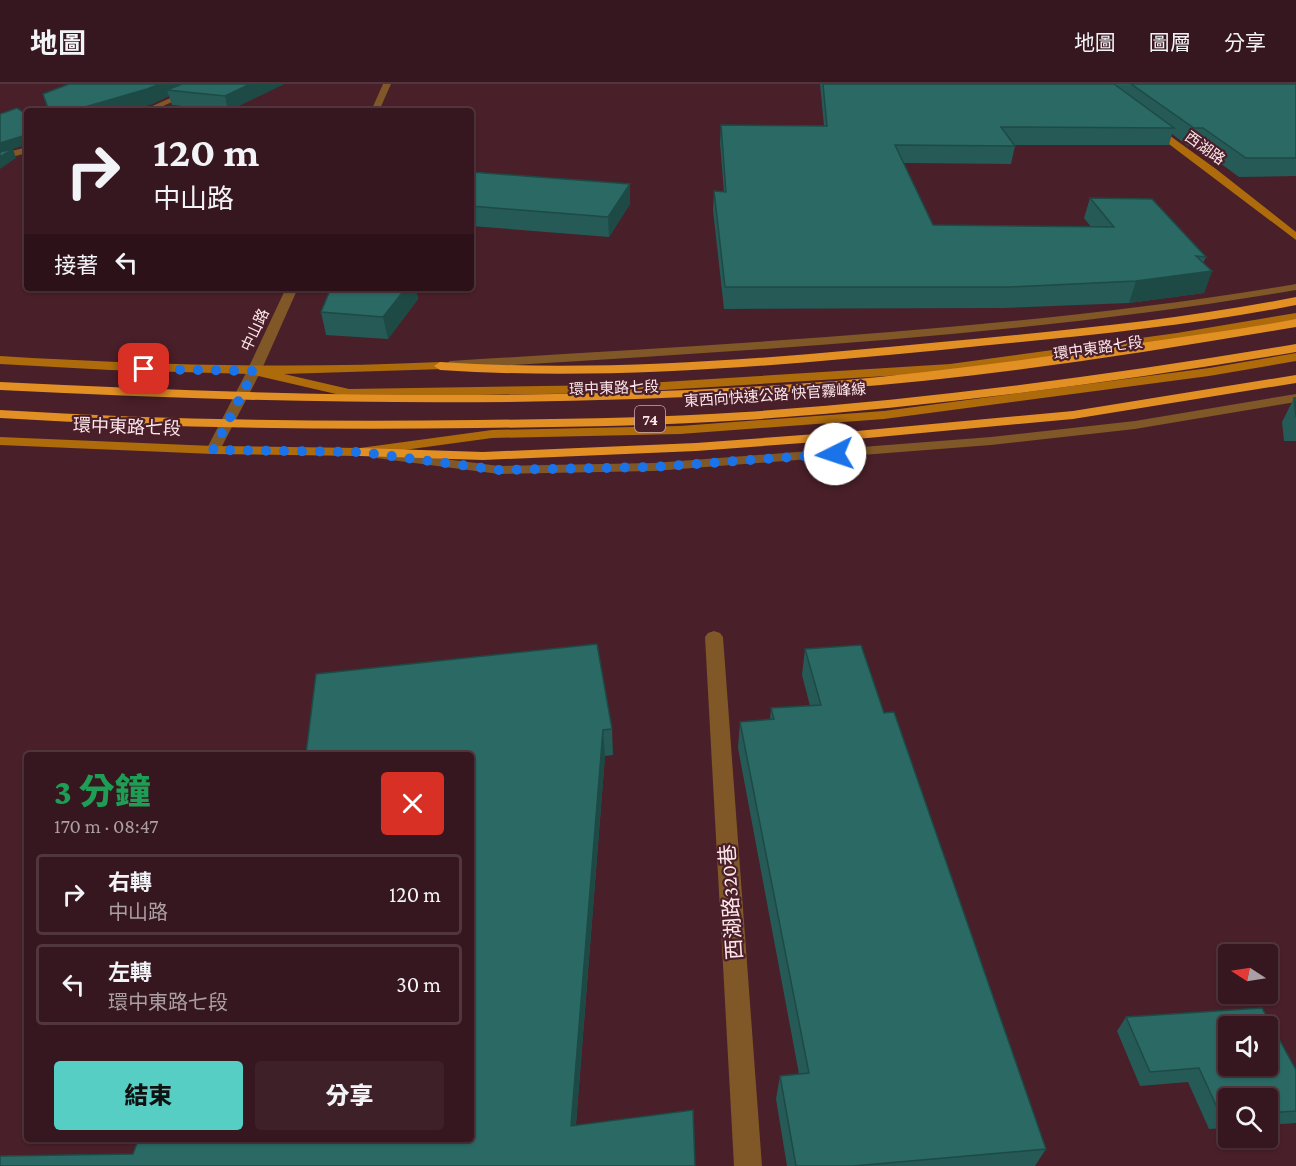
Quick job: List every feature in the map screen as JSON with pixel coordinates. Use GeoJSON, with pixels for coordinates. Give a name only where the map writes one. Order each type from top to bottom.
{"type":"FeatureCollection","features":[{"type":"Feature","properties":{"kind":"highway"},"geometry":{"type":"LineString","coordinates":[[440,366],[518,371],[790,361],[1128,328],[1240,312],[1296,301]]}},
{"type":"Feature","properties":{"kind":"highway","name":"東西向快速公路 快官霧峰線"},"geometry":{"type":"LineString","coordinates":[[0,386],[188,396],[363,400],[508,399],[709,392],[954,374],[1296,323]]}},
{"type":"Feature","properties":{"kind":"highway","name":"東西向快速公路 快官霧峰線"},"geometry":{"type":"LineString","coordinates":[[0,414],[234,424],[383,426],[743,416],[969,396],[1200,365],[1296,348]]}},
{"type":"Feature","properties":{"kind":"highway"},"geometry":{"type":"LineString","coordinates":[[360,452],[483,456],[696,447],[1074,415],[1296,379]]}},
{"type":"Feature","properties":{"kind":"street"},"geometry":{"type":"LineString","coordinates":[[152,108],[208,84]]}},
{"type":"Feature","properties":{"kind":"street"},"geometry":{"type":"LineString","coordinates":[[376,108],[387,84]]}},
{"type":"Feature","properties":{"kind":"street","name":"西湖路"},"geometry":{"type":"LineString","coordinates":[[1140,118],[1213,171],[1296,237]]}},
{"type":"Feature","properties":{"kind":"street"},"geometry":{"type":"LineString","coordinates":[[0,157],[24,151]]}},
{"type":"Feature","properties":{"kind":"street","name":"環中東路七段"},"geometry":{"type":"LineString","coordinates":[[0,360],[122,368],[254,371],[440,366],[896,337],[1196,304],[1296,287]]}},
{"type":"Feature","properties":{"kind":"street","name":"中山路"},"geometry":{"type":"LineString","coordinates":[[213,450],[254,371],[291,291]]}},
{"type":"Feature","properties":{"kind":"street","name":"環中東路七段"},"geometry":{"type":"LineString","coordinates":[[254,371],[350,393],[615,389],[950,368],[1177,337],[1296,317]]}},
{"type":"Feature","properties":{"kind":"street","name":"環中東路七段"},"geometry":{"type":"LineString","coordinates":[[360,452],[492,434],[680,430],[884,415],[1198,373],[1296,357]]}},
{"type":"Feature","properties":{"kind":"street","name":"環中東路七段"},"geometry":{"type":"LineString","coordinates":[[0,441],[213,450],[360,452],[499,470],[654,467],[991,441],[1135,424],[1296,398]]}},
{"type":"Feature","properties":{"kind":"street","name":"西湖路320巷"},"geometry":{"type":"LineString","coordinates":[[714,637],[748,1166]]}},
{"type":"Feature","properties":{"kind":"building"},"geometry":{"type":"Polygon","coordinates":[[[69,84],[160,84],[81,108],[48,108],[43,94],[69,84]]]}},
{"type":"Feature","properties":{"kind":"building"},"geometry":{"type":"Polygon","coordinates":[[[182,84],[250,84],[225,96],[167,90],[182,84]]]}},
{"type":"Feature","properties":{"kind":"building"},"geometry":{"type":"Polygon","coordinates":[[[823,84],[1114,84],[1174,128],[1001,127],[1015,146],[895,145],[933,225],[1114,227],[1090,198],[1152,199],[1206,257],[1196,256],[1212,271],[1136,281],[1009,287],[725,287],[714,191],[726,192],[721,125],[827,126],[823,84]]]}},
{"type":"Feature","properties":{"kind":"building"},"geometry":{"type":"Polygon","coordinates":[[[1131,84],[1296,84],[1296,158],[1246,158],[1203,128],[1194,128],[1131,84]]]}},
{"type":"Feature","properties":{"kind":"building"},"geometry":{"type":"Polygon","coordinates":[[[17,108],[24,113],[24,138],[23,136],[0,143],[0,114],[17,108]]]}},
{"type":"Feature","properties":{"kind":"building"},"geometry":{"type":"Polygon","coordinates":[[[13,149],[0,157],[0,152],[13,149]]]}},
{"type":"Feature","properties":{"kind":"building"},"geometry":{"type":"Polygon","coordinates":[[[474,172],[630,184],[608,217],[474,206],[474,172]]]}},
{"type":"Feature","properties":{"kind":"building"},"geometry":{"type":"Polygon","coordinates":[[[330,291],[404,291],[383,317],[321,312],[330,291]]]}},
{"type":"Feature","properties":{"kind":"building"},"geometry":{"type":"Polygon","coordinates":[[[597,644],[612,729],[603,730],[571,1126],[693,1110],[695,1166],[0,1166],[0,1156],[133,1154],[138,1142],[474,1142],[474,752],[306,752],[316,674],[597,644]]]}},
{"type":"Feature","properties":{"kind":"building"},"geometry":{"type":"Polygon","coordinates":[[[861,645],[884,713],[894,712],[1046,1149],[853,1166],[796,1166],[780,1076],[809,1073],[740,722],[774,719],[771,708],[821,705],[805,649],[861,645]]]}},
{"type":"Feature","properties":{"kind":"building"},"geometry":{"type":"Polygon","coordinates":[[[1262,1008],[1266,1016],[1218,1016],[1218,1076],[1278,1076],[1278,1037],[1296,1070],[1296,1111],[1278,1112],[1278,1088],[1218,1088],[1218,1109],[1199,1068],[1150,1072],[1126,1017],[1262,1008]]]}},
{"type":"Feature","properties":{"kind":"route"},"geometry":{"type":"LineString","coordinates":[[144,369],[254,371],[213,450],[360,452],[499,470],[654,467],[835,454]]}}]}
